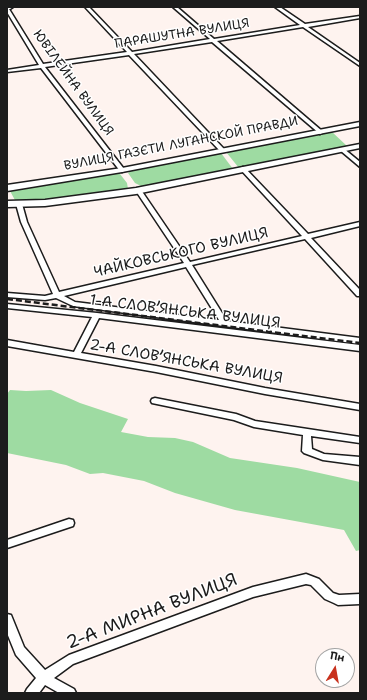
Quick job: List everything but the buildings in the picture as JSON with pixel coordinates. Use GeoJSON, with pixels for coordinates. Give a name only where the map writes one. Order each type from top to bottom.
{"type":"FeatureCollection","features":[{"type":"Feature","properties":{"kind":"street"},"geometry":{"type":"LineString","coordinates":[[87,7],[222,150]]}},
{"type":"Feature","properties":{"kind":"street"},"geometry":{"type":"LineString","coordinates":[[175,7],[320,132]]}},
{"type":"Feature","properties":{"kind":"street"},"geometry":{"type":"LineString","coordinates":[[277,7],[360,65]]}},
{"type":"Feature","properties":{"kind":"street","name":"ЮВІЛЕЙНА ВУЛИЦЯ"},"geometry":{"type":"LineString","coordinates":[[7,8],[42,66],[122,170]]}},
{"type":"Feature","properties":{"kind":"street","name":"ПАРАШУТНА ВУЛИЦЯ"},"geometry":{"type":"LineString","coordinates":[[7,71],[360,18]]}},
{"type":"Feature","properties":{"kind":"street","name":"ВУЛИЦЯ ГАЗЄТИ ЛУГАНСКОЙ ПРАВДИ"},"geometry":{"type":"LineString","coordinates":[[7,188],[122,170],[360,124]]}},
{"type":"Feature","properties":{"kind":"street"},"geometry":{"type":"LineString","coordinates":[[7,204],[88,198],[138,191],[360,146]]}},
{"type":"Feature","properties":{"kind":"street"},"geometry":{"type":"LineString","coordinates":[[343,150],[360,165]]}},
{"type":"Feature","properties":{"kind":"street"},"geometry":{"type":"LineString","coordinates":[[243,170],[360,294]]}},
{"type":"Feature","properties":{"kind":"street"},"geometry":{"type":"LineString","coordinates":[[138,191],[188,264],[225,324]]}},
{"type":"Feature","properties":{"kind":"street"},"geometry":{"type":"LineString","coordinates":[[19,204],[24,222],[57,295],[73,304],[360,340]]}},
{"type":"Feature","properties":{"kind":"street","name":"ЧАЙКОВСЬКОГО ВУЛИЦЯ"},"geometry":{"type":"LineString","coordinates":[[7,295],[45,298],[360,224]]}},
{"type":"Feature","properties":{"kind":"street","name":"1-А СЛОВ’ЯНСЬКА ВУЛИЦЯ"},"geometry":{"type":"LineString","coordinates":[[7,306],[97,315],[360,348]]}},
{"type":"Feature","properties":{"kind":"street"},"geometry":{"type":"LineString","coordinates":[[76,356],[97,315]]}},
{"type":"Feature","properties":{"kind":"street","name":"2-А СЛОВ’ЯНСЬКА ВУЛИЦЯ"},"geometry":{"type":"LineString","coordinates":[[7,344],[156,369],[264,391],[360,407]]}},
{"type":"Feature","properties":{"kind":"street"},"geometry":{"type":"LineString","coordinates":[[154,401],[236,417],[254,424],[360,440]]}},
{"type":"Feature","properties":{"kind":"street"},"geometry":{"type":"LineString","coordinates":[[307,432],[307,451],[323,457],[360,461]]}},
{"type":"Feature","properties":{"kind":"street"},"geometry":{"type":"LineString","coordinates":[[7,544],[69,523]]}},
{"type":"Feature","properties":{"kind":"street","name":"2-А МИРНА ВУЛИЦЯ"},"geometry":{"type":"LineString","coordinates":[[31,693],[44,678],[69,660],[253,592],[306,579],[315,582],[329,596],[338,600],[360,599]]}},
{"type":"Feature","properties":{"kind":"street"},"geometry":{"type":"LineString","coordinates":[[7,619],[20,650],[44,678],[70,693]]}},
{"type":"Feature","properties":{"kind":"green space"},"geometry":{"type":"Polygon","coordinates":[[[331,131],[347,146],[239,168],[226,152],[331,131]]]}},
{"type":"Feature","properties":{"kind":"green space"},"geometry":{"type":"Polygon","coordinates":[[[221,153],[233,169],[143,187],[135,183],[128,173],[134,169],[221,153]]]}},
{"type":"Feature","properties":{"kind":"green space"},"geometry":{"type":"Polygon","coordinates":[[[113,173],[120,174],[127,183],[128,189],[124,191],[16,202],[10,191],[113,173]]]}},
{"type":"Feature","properties":{"kind":"green space"},"geometry":{"type":"Polygon","coordinates":[[[10,390],[51,390],[80,403],[128,419],[121,432],[148,437],[175,438],[193,442],[230,458],[297,468],[360,482],[360,550],[356,551],[344,530],[235,510],[175,493],[144,481],[103,473],[90,474],[66,465],[7,453],[7,394],[10,390]]]}},
{"type":"Feature","properties":{"kind":"railway"},"geometry":{"type":"LineString","coordinates":[[7,299],[360,343]]}}]}
